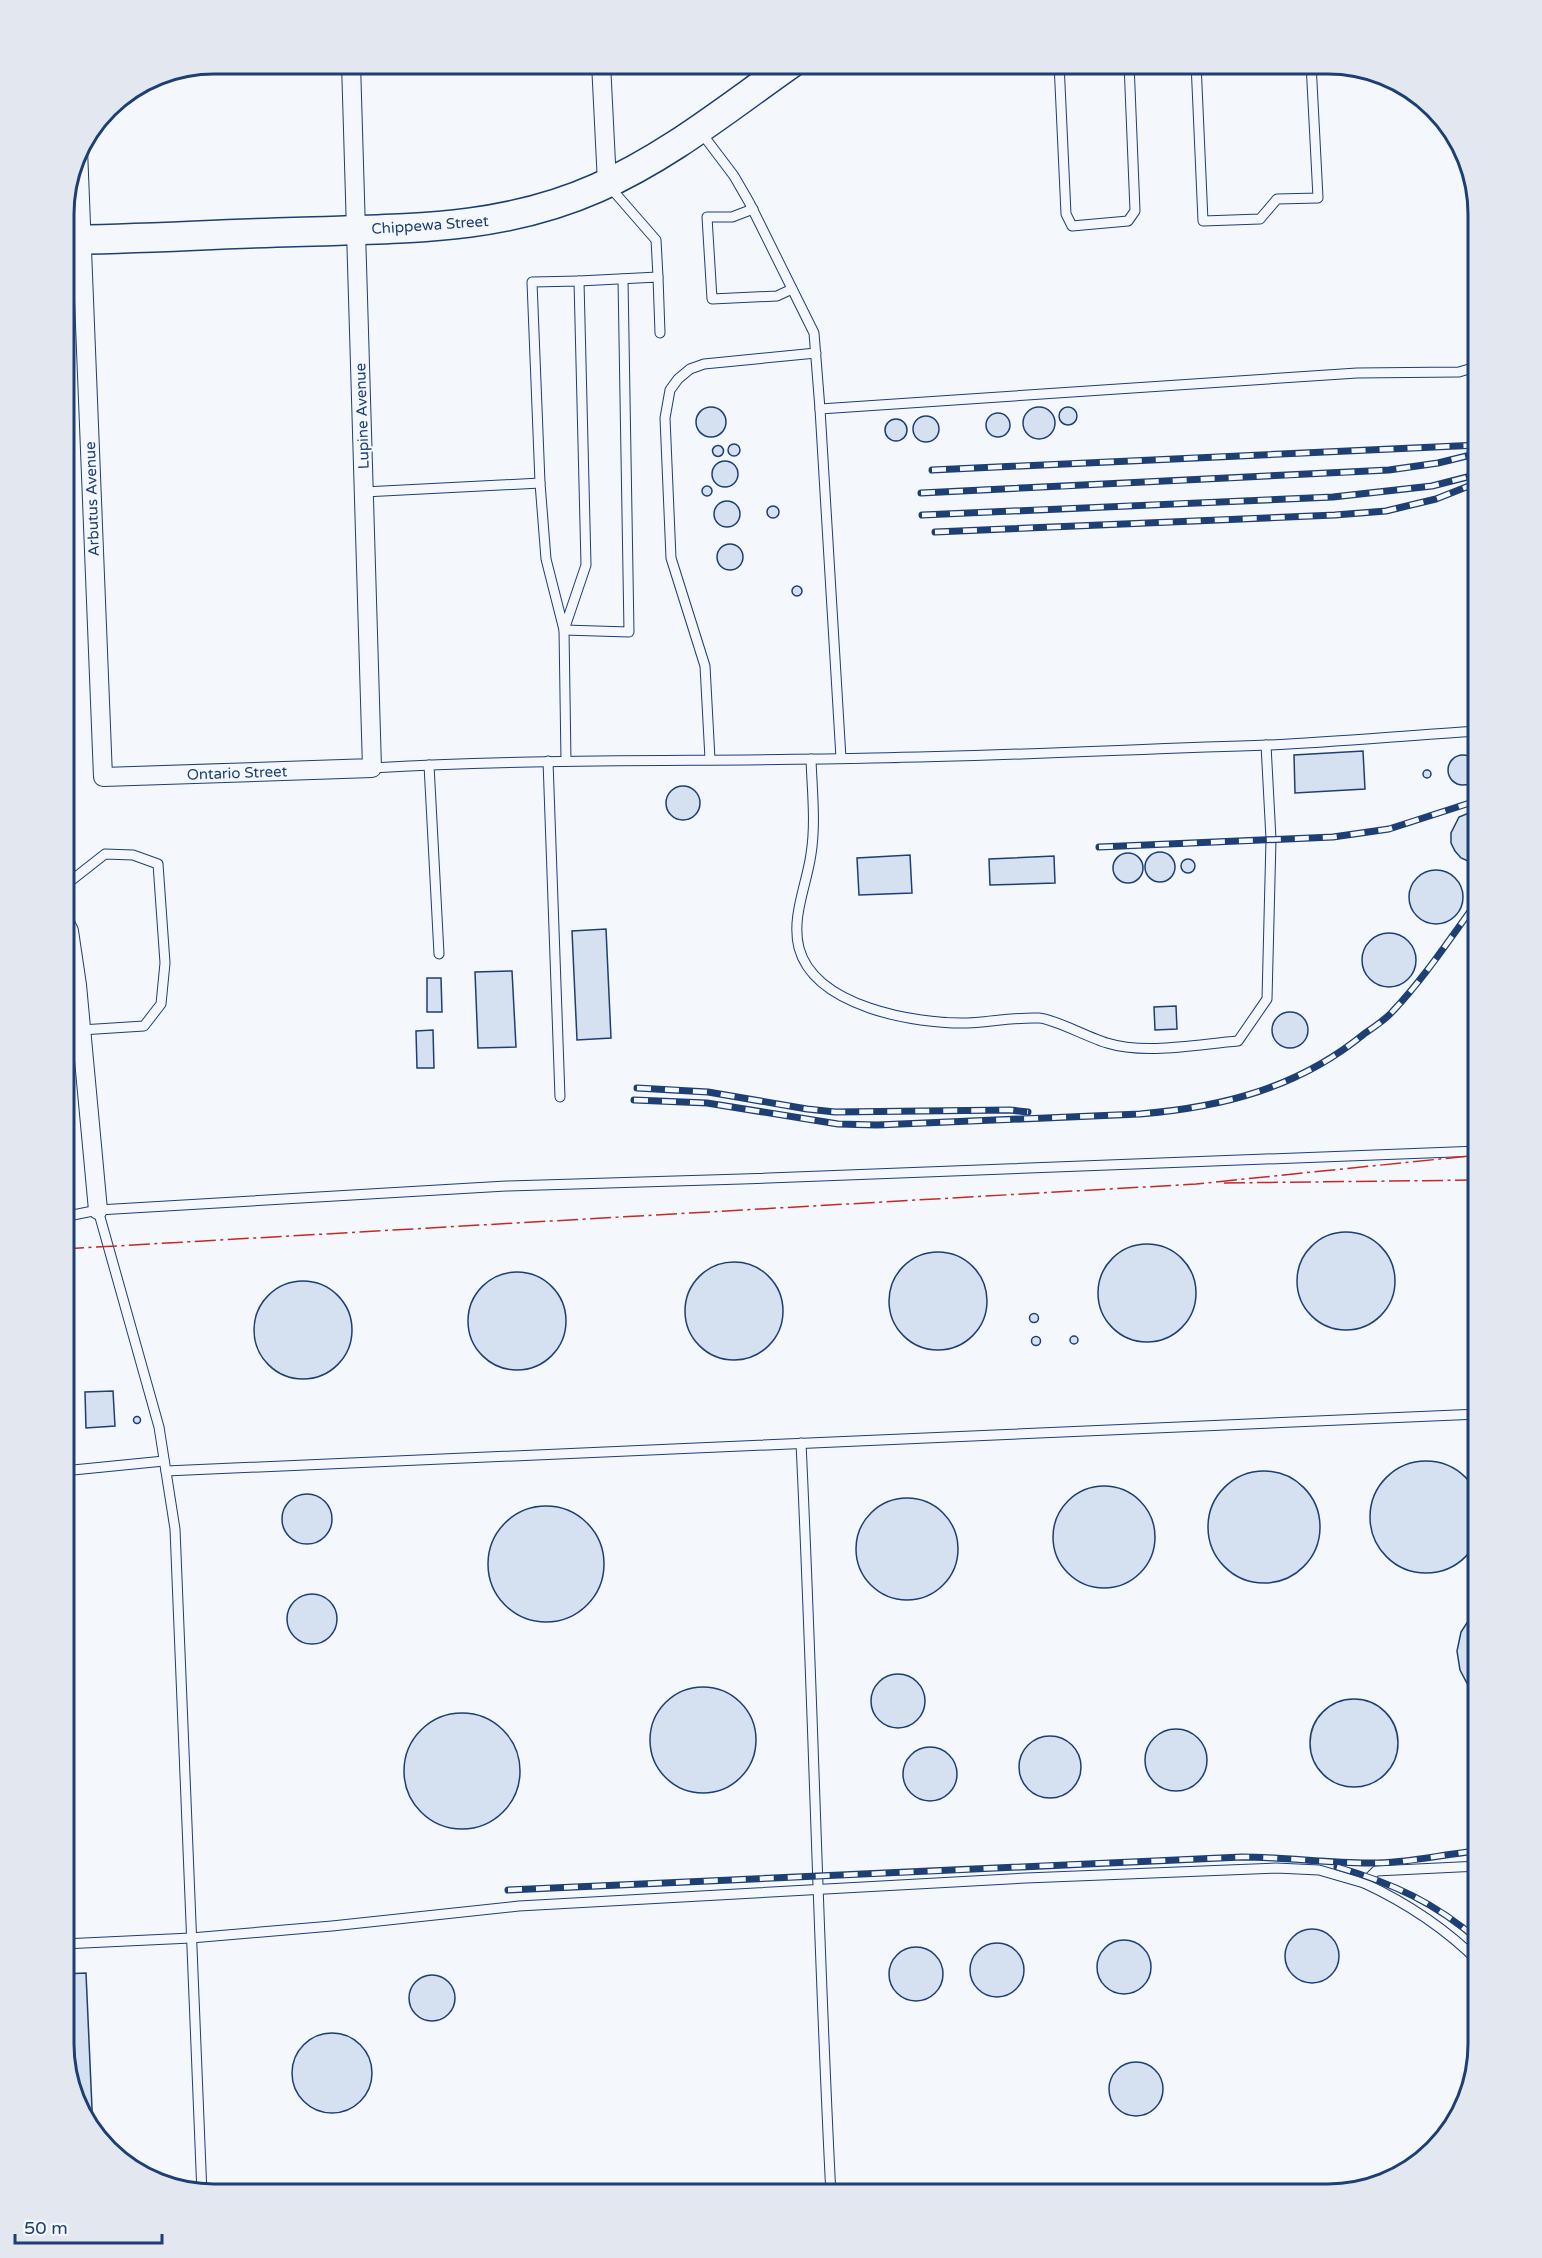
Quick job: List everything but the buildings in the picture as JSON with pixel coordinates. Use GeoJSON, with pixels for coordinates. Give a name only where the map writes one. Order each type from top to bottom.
{"type":"FeatureCollection","features":[{"type":"Feature","properties":{"kind":"main road","name":"Chippewa Street"},"geometry":{"type":"LineString","coordinates":[[74,240],[357,230],[456,225],[494,220],[563,201],[607,183],[650,160],[699,129],[776,74]]}},
{"type":"Feature","properties":{"kind":"street","name":"Lupine Avenue"},"geometry":{"type":"LineString","coordinates":[[351,74],[372,768]]}},
{"type":"Feature","properties":{"kind":"street"},"geometry":{"type":"LineString","coordinates":[[602,74],[607,183]]}},
{"type":"Feature","properties":{"kind":"street","name":"Arbutus Avenue"},"geometry":{"type":"LineString","coordinates":[[74,210],[75,195]]}},
{"type":"Feature","properties":{"kind":"street","name":"Arbutus Avenue"},"geometry":{"type":"LineString","coordinates":[[74,275],[103,777]]}},
{"type":"Feature","properties":{"kind":"street","name":"Ontario Street"},"geometry":{"type":"LineString","coordinates":[[103,777],[372,768]]}},
{"type":"Feature","properties":{"kind":"street"},"geometry":{"type":"LineString","coordinates":[[74,993],[81,1030],[98,1210]]}},
{"type":"Feature","properties":{"kind":"lane"},"geometry":{"type":"LineString","coordinates":[[1060,74],[1066,214],[1072,226],[1128,221],[1135,211],[1129,74]]}},
{"type":"Feature","properties":{"kind":"lane"},"geometry":{"type":"LineString","coordinates":[[1196,74],[1203,221],[1260,219],[1277,199],[1318,198],[1312,74]]}},
{"type":"Feature","properties":{"kind":"lane"},"geometry":{"type":"LineString","coordinates":[[699,129],[734,176],[753,209],[814,333],[841,758]]}},
{"type":"Feature","properties":{"kind":"lane"},"geometry":{"type":"LineString","coordinates":[[607,183],[656,240],[660,333]]}},
{"type":"Feature","properties":{"kind":"lane"},"geometry":{"type":"LineString","coordinates":[[753,209],[732,217],[707,217],[712,299],[777,297],[792,289]]}},
{"type":"Feature","properties":{"kind":"lane"},"geometry":{"type":"LineString","coordinates":[[566,760],[564,630],[546,559],[540,483],[532,282],[658,277]]}},
{"type":"Feature","properties":{"kind":"lane"},"geometry":{"type":"LineString","coordinates":[[564,630],[629,633],[623,279]]}},
{"type":"Feature","properties":{"kind":"lane"},"geometry":{"type":"LineString","coordinates":[[564,630],[586,565],[579,281]]}},
{"type":"Feature","properties":{"kind":"lane"},"geometry":{"type":"LineString","coordinates":[[710,759],[705,666],[671,558],[665,418],[670,390],[690,369],[704,364],[816,352]]}},
{"type":"Feature","properties":{"kind":"lane"},"geometry":{"type":"LineString","coordinates":[[820,409],[1357,373],[1459,372],[1468,369]]}},
{"type":"Feature","properties":{"kind":"lane"},"geometry":{"type":"LineString","coordinates":[[364,492],[540,483]]}},
{"type":"Feature","properties":{"kind":"lane"},"geometry":{"type":"LineString","coordinates":[[372,768],[548,760],[811,759],[1266,745],[1468,733]]}},
{"type":"Feature","properties":{"kind":"lane"},"geometry":{"type":"LineString","coordinates":[[811,759],[813,819],[811,854],[797,935],[808,967],[822,982],[842,997],[880,1013],[964,1023],[1041,1018],[1109,1044],[1145,1048],[1238,1041],[1267,999],[1271,839],[1266,745]]}},
{"type":"Feature","properties":{"kind":"lane"},"geometry":{"type":"LineString","coordinates":[[548,760],[560,1097]]}},
{"type":"Feature","properties":{"kind":"lane"},"geometry":{"type":"LineString","coordinates":[[429,765],[439,954]]}},
{"type":"Feature","properties":{"kind":"lane"},"geometry":{"type":"LineString","coordinates":[[74,878],[105,854],[133,855],[158,864],[165,963],[161,1004],[144,1026],[81,1030]]}},
{"type":"Feature","properties":{"kind":"lane"},"geometry":{"type":"LineString","coordinates":[[74,1215],[98,1210],[507,1186],[731,1180],[1468,1151]]}},
{"type":"Feature","properties":{"kind":"lane"},"geometry":{"type":"LineString","coordinates":[[98,1210],[159,1427],[175,1529],[202,2184]]}},
{"type":"Feature","properties":{"kind":"lane"},"geometry":{"type":"LineString","coordinates":[[74,1470],[1468,1414]]}},
{"type":"Feature","properties":{"kind":"lane"},"geometry":{"type":"LineString","coordinates":[[801,1443],[831,2184]]}},
{"type":"Feature","properties":{"kind":"lane"},"geometry":{"type":"LineString","coordinates":[[1364,1883],[1377,1871],[1468,1867]]}},
{"type":"Feature","properties":{"kind":"lane"},"geometry":{"type":"LineString","coordinates":[[74,1943],[191,1938],[519,1906],[818,1888],[1276,1868],[1320,1870],[1364,1883],[1398,1899],[1460,1942],[1468,1950]]}},
{"type":"Feature","properties":{"kind":"railway"},"geometry":{"type":"LineString","coordinates":[[932,470],[1468,446]]}},
{"type":"Feature","properties":{"kind":"railway"},"geometry":{"type":"LineString","coordinates":[[921,493],[1389,470],[1438,463],[1468,456]]}},
{"type":"Feature","properties":{"kind":"railway"},"geometry":{"type":"LineString","coordinates":[[922,515],[1333,497],[1432,486],[1468,477]]}},
{"type":"Feature","properties":{"kind":"railway"},"geometry":{"type":"LineString","coordinates":[[935,532],[1386,511],[1436,499],[1468,486]]}},
{"type":"Feature","properties":{"kind":"railway"},"geometry":{"type":"LineString","coordinates":[[1099,847],[1333,837],[1389,829],[1468,804]]}},
{"type":"Feature","properties":{"kind":"railway"},"geometry":{"type":"LineString","coordinates":[[634,1100],[707,1103],[838,1124],[877,1125],[1140,1114],[1171,1111],[1230,1100],[1258,1092],[1313,1068],[1339,1053],[1383,1020],[1416,984],[1468,914]]}},
{"type":"Feature","properties":{"kind":"railway"},"geometry":{"type":"LineString","coordinates":[[637,1088],[708,1092],[835,1112],[1010,1110],[1028,1112]]}},
{"type":"Feature","properties":{"kind":"railway"},"geometry":{"type":"LineString","coordinates":[[508,1890],[1242,1857],[1382,1863],[1468,1852]]}},
{"type":"Feature","properties":{"kind":"railway"},"geometry":{"type":"LineString","coordinates":[[1337,1867],[1395,1887],[1430,1905],[1468,1932]]}},
{"type":"Feature","properties":{"kind":"power"},"geometry":{"type":"LineString","coordinates":[[74,1248],[1196,1184],[1468,1156]]}},
{"type":"Feature","properties":{"kind":"power"},"geometry":{"type":"LineString","coordinates":[[1224,1183],[1468,1180]]}}]}
